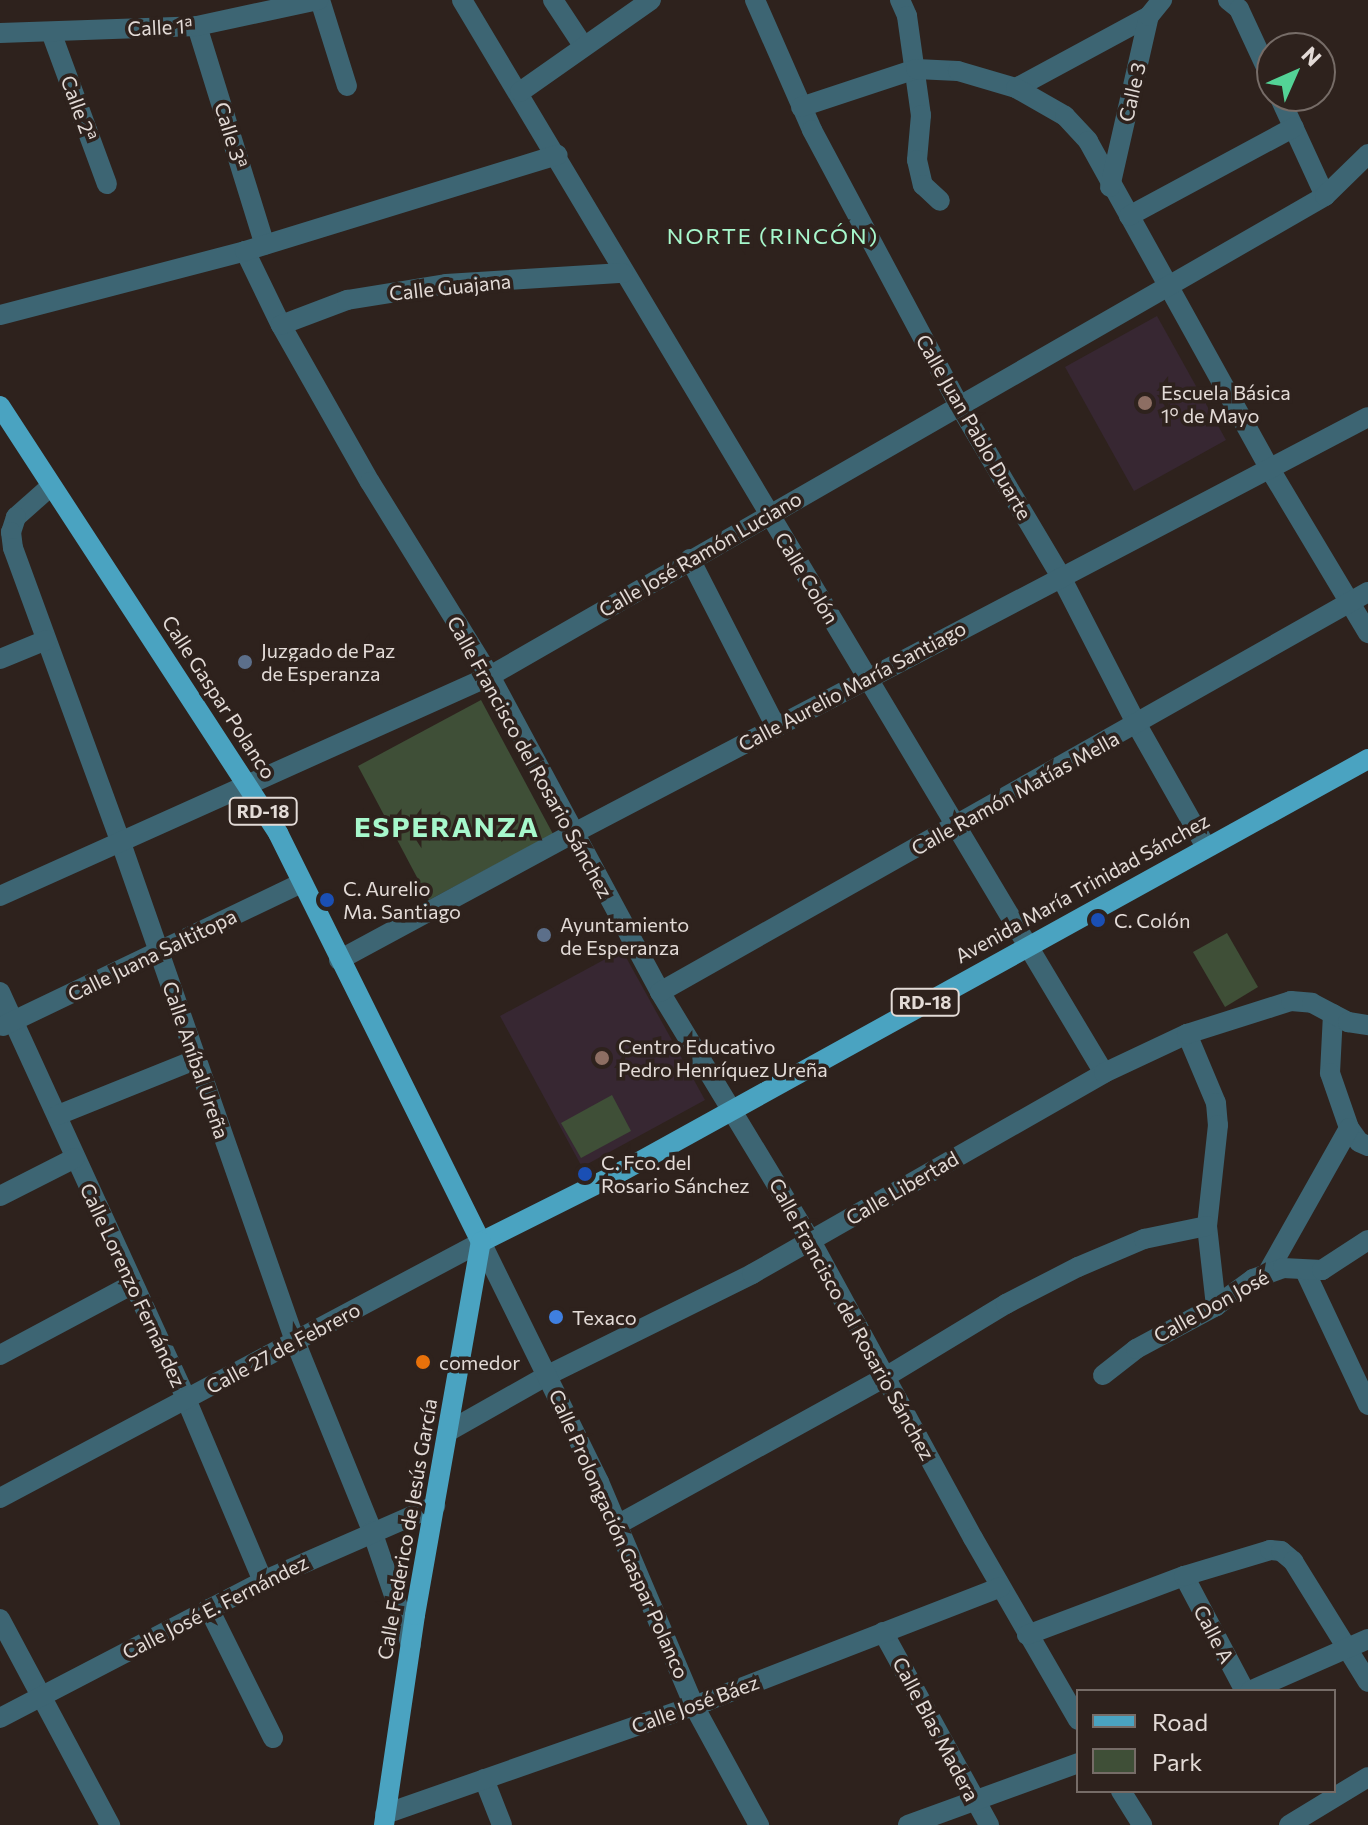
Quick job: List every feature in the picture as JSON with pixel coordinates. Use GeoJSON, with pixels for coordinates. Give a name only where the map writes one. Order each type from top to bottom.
{"type":"FeatureCollection","features":[{"type":"Feature","properties":{"kind":"main road","name":"Calle Gaspar Polanco"},"geometry":{"type":"LineString","coordinates":[[0,406],[278,833],[481,1242]]}},
{"type":"Feature","properties":{"kind":"main road","name":"Avenida María Trinidad Sánchez"},"geometry":{"type":"LineString","coordinates":[[481,1242],[617,1174],[1027,944],[1368,759]]}},
{"type":"Feature","properties":{"kind":"main road","name":"Calle Federico de Jesús García"},"geometry":{"type":"LineString","coordinates":[[385,1819],[411,1645],[481,1242]]}},
{"type":"Feature","properties":{"kind":"street","name":"Calle 1ª"},"geometry":{"type":"LineString","coordinates":[[0,33],[197,26],[319,0]]}},
{"type":"Feature","properties":{"kind":"street"},"geometry":{"type":"LineString","coordinates":[[319,0],[347,86]]}},
{"type":"Feature","properties":{"kind":"street","name":"Calle Colón"},"geometry":{"type":"LineString","coordinates":[[462,0],[558,155],[623,273],[1104,1073]]}},
{"type":"Feature","properties":{"kind":"street"},"geometry":{"type":"LineString","coordinates":[[553,0],[584,47]]}},
{"type":"Feature","properties":{"kind":"street","name":"Calle Juan Pablo Duarte"},"geometry":{"type":"LineString","coordinates":[[755,0],[801,107],[959,405],[1061,577],[1137,725],[1206,847]]}},
{"type":"Feature","properties":{"kind":"street"},"geometry":{"type":"LineString","coordinates":[[900,0],[907,16],[921,115],[917,160],[923,185],[940,201]]}},
{"type":"Feature","properties":{"kind":"street"},"geometry":{"type":"LineString","coordinates":[[1228,0],[1239,9],[1256,46]]}},
{"type":"Feature","properties":{"kind":"street"},"geometry":{"type":"LineString","coordinates":[[520,92],[584,47],[637,4]]}},
{"type":"Feature","properties":{"kind":"street"},"geometry":{"type":"LineString","coordinates":[[1016,88],[1155,8]]}},
{"type":"Feature","properties":{"kind":"street","name":"Calle 3"},"geometry":{"type":"LineString","coordinates":[[1110,187],[1155,8]]}},
{"type":"Feature","properties":{"kind":"street","name":"Calle 3ª"},"geometry":{"type":"LineString","coordinates":[[197,26],[265,245]]}},
{"type":"Feature","properties":{"kind":"street","name":"Calle 2ª"},"geometry":{"type":"LineString","coordinates":[[51,32],[107,184]]}},
{"type":"Feature","properties":{"kind":"street"},"geometry":{"type":"LineString","coordinates":[[801,107],[916,69],[958,71],[1016,88],[1065,116],[1088,141],[1110,187],[1271,471],[1368,633]]}},
{"type":"Feature","properties":{"kind":"street"},"geometry":{"type":"LineString","coordinates":[[1287,112],[1325,196]]}},
{"type":"Feature","properties":{"kind":"street"},"geometry":{"type":"LineString","coordinates":[[1129,216],[1294,127]]}},
{"type":"Feature","properties":{"kind":"street","name":"Calle José Ramón Luciano"},"geometry":{"type":"LineString","coordinates":[[0,896],[248,788],[490,676],[1325,196],[1368,154]]}},
{"type":"Feature","properties":{"kind":"street"},"geometry":{"type":"LineString","coordinates":[[0,315],[245,251],[558,155]]}},
{"type":"Feature","properties":{"kind":"street","name":"Calle Francisco del Rosario Sánchez"},"geometry":{"type":"LineString","coordinates":[[245,251],[281,325],[370,482],[490,676],[660,992],[811,1241],[1027,1635],[1076,1717]]}},
{"type":"Feature","properties":{"kind":"street","name":"Calle Guajana"},"geometry":{"type":"LineString","coordinates":[[281,325],[347,300],[446,284],[623,273]]}},
{"type":"Feature","properties":{"kind":"street","name":"Calle Aurelio María Santiago"},"geometry":{"type":"LineString","coordinates":[[339,960],[574,833],[1061,577],[1271,471],[1368,417]]}},
{"type":"Feature","properties":{"kind":"street","name":"Calle Aníbal Ureña"},"geometry":{"type":"LineString","coordinates":[[51,486],[16,517],[11,532],[13,548],[121,843],[295,1341],[372,1531],[411,1645]]}},
{"type":"Feature","properties":{"kind":"street"},"geometry":{"type":"LineString","coordinates":[[690,559],[776,727]]}},
{"type":"Feature","properties":{"kind":"street","name":"Calle Ramón Matías Mella"},"geometry":{"type":"LineString","coordinates":[[660,992],[1368,592]]}},
{"type":"Feature","properties":{"kind":"street"},"geometry":{"type":"LineString","coordinates":[[0,659],[46,640]]}},
{"type":"Feature","properties":{"kind":"street","name":"Calle Juana Saltitopa"},"geometry":{"type":"LineString","coordinates":[[6,1024],[302,883]]}},
{"type":"Feature","properties":{"kind":"street","name":"Calle Lorenzo Fernández"},"geometry":{"type":"LineString","coordinates":[[0,992],[6,1024],[58,1115],[186,1399],[263,1581]]}},
{"type":"Feature","properties":{"kind":"street","name":"Calle Libertad"},"geometry":{"type":"LineString","coordinates":[[449,1431],[548,1375],[811,1241],[1104,1073],[1187,1034],[1291,1001],[1312,1003],[1348,1022],[1368,1025]]}},
{"type":"Feature","properties":{"kind":"street"},"geometry":{"type":"LineString","coordinates":[[1333,1014],[1330,1073],[1349,1128],[1359,1142],[1368,1146]]}},
{"type":"Feature","properties":{"kind":"street"},"geometry":{"type":"LineString","coordinates":[[1187,1034],[1216,1103],[1218,1125],[1207,1226],[1216,1306]]}},
{"type":"Feature","properties":{"kind":"street"},"geometry":{"type":"LineString","coordinates":[[58,1115],[195,1060]]}},
{"type":"Feature","properties":{"kind":"street"},"geometry":{"type":"LineString","coordinates":[[1268,1272],[1349,1128]]}},
{"type":"Feature","properties":{"kind":"street"},"geometry":{"type":"LineString","coordinates":[[0,1196],[75,1158]]}},
{"type":"Feature","properties":{"kind":"street"},"geometry":{"type":"LineString","coordinates":[[617,1525],[887,1376],[1006,1304],[1078,1267],[1144,1239],[1207,1226]]}},
{"type":"Feature","properties":{"kind":"street","name":"Calle Don José"},"geometry":{"type":"LineString","coordinates":[[1103,1375],[1159,1335],[1216,1306],[1268,1272],[1283,1268],[1322,1270],[1368,1240]]}},
{"type":"Feature","properties":{"kind":"street","name":"Calle 27 de Febrero"},"geometry":{"type":"LineString","coordinates":[[0,1498],[481,1242]]}},
{"type":"Feature","properties":{"kind":"street","name":"Calle Prolongación Gaspar Polanco"},"geometry":{"type":"LineString","coordinates":[[481,1242],[548,1375],[617,1525],[694,1706],[759,1825]]}},
{"type":"Feature","properties":{"kind":"street"},"geometry":{"type":"LineString","coordinates":[[1305,1271],[1368,1405]]}},
{"type":"Feature","properties":{"kind":"street"},"geometry":{"type":"LineString","coordinates":[[0,1355],[133,1284]]}},
{"type":"Feature","properties":{"kind":"street","name":"Calle José E. Fernández"},"geometry":{"type":"LineString","coordinates":[[0,1718],[263,1581],[435,1506]]}},
{"type":"Feature","properties":{"kind":"street"},"geometry":{"type":"LineString","coordinates":[[1027,1635],[1184,1576],[1270,1550],[1281,1551],[1293,1561],[1345,1650],[1368,1682]]}},
{"type":"Feature","properties":{"kind":"street","name":"Calle A"},"geometry":{"type":"LineString","coordinates":[[1184,1576],[1247,1689]]}},
{"type":"Feature","properties":{"kind":"street","name":"Calle José Báez"},"geometry":{"type":"LineString","coordinates":[[385,1819],[484,1779],[694,1706],[1001,1587]]}},
{"type":"Feature","properties":{"kind":"street"},"geometry":{"type":"LineString","coordinates":[[209,1609],[273,1738]]}},
{"type":"Feature","properties":{"kind":"street"},"geometry":{"type":"LineString","coordinates":[[0,1619],[110,1825]]}},
{"type":"Feature","properties":{"kind":"street","name":"Calle Blas Madera"},"geometry":{"type":"LineString","coordinates":[[883,1632],[989,1825]]}},
{"type":"Feature","properties":{"kind":"street"},"geometry":{"type":"LineString","coordinates":[[1253,1689],[1368,1639]]}},
{"type":"Feature","properties":{"kind":"street"},"geometry":{"type":"LineString","coordinates":[[908,1825],[1076,1764]]}},
{"type":"Feature","properties":{"kind":"street"},"geometry":{"type":"LineString","coordinates":[[1289,1825],[1368,1777]]}},
{"type":"Feature","properties":{"kind":"street"},"geometry":{"type":"LineString","coordinates":[[484,1779],[502,1825]]}},
{"type":"Feature","properties":{"kind":"street"},"geometry":{"type":"LineString","coordinates":[[1122,1793],[1142,1825]]}},
{"type":"Feature","properties":{"kind":"shaded area","name":"Escuela Básica 1º de Mayo"},"geometry":{"type":"Polygon","coordinates":[[[1157,316],[1226,440],[1134,491],[1065,367],[1157,316]]]}},
{"type":"Feature","properties":{"kind":"shaded area","name":"Centro Educativo Pedro Henríquez Ureña"},"geometry":{"type":"Polygon","coordinates":[[[622,950],[705,1100],[582,1167],[500,1016],[622,950]]]}},
{"type":"Feature","properties":{"kind":"green space"},"geometry":{"type":"Polygon","coordinates":[[[481,700],[553,834],[429,900],[358,766],[481,700]]]}},
{"type":"Feature","properties":{"kind":"green space"},"geometry":{"type":"Polygon","coordinates":[[[1227,933],[1258,987],[1225,1007],[1193,952],[1227,933]]]}},
{"type":"Feature","properties":{"kind":"green space"},"geometry":{"type":"Polygon","coordinates":[[[612,1095],[631,1131],[581,1158],[561,1123],[612,1095]]]}},
{"type":"Feature","properties":{"kind":"place","name":"Escuela Básica 1º de Mayo"},"geometry":{"type":"Point","coordinates":[1145,403]}},
{"type":"Feature","properties":{"kind":"place","name":"Juzgado de Paz de Esperanza"},"geometry":{"type":"Point","coordinates":[245,662]}},
{"type":"Feature","properties":{"kind":"place","name":"C. Aurelio Ma. Santiago"},"geometry":{"type":"Point","coordinates":[327,900]}},
{"type":"Feature","properties":{"kind":"place","name":"C. Colón"},"geometry":{"type":"Point","coordinates":[1098,920]}},
{"type":"Feature","properties":{"kind":"place","name":"Ayuntamiento de Esperanza"},"geometry":{"type":"Point","coordinates":[544,935]}},
{"type":"Feature","properties":{"kind":"place","name":"Centro Educativo Pedro Henríquez Ureña"},"geometry":{"type":"Point","coordinates":[602,1058]}},
{"type":"Feature","properties":{"kind":"place","name":"C. Fco. del Rosario Sánchez"},"geometry":{"type":"Point","coordinates":[585,1174]}},
{"type":"Feature","properties":{"kind":"place","name":"Texaco"},"geometry":{"type":"Point","coordinates":[556,1317]}},
{"type":"Feature","properties":{"kind":"place","name":"comedor"},"geometry":{"type":"Point","coordinates":[423,1362]}},
{"type":"Feature","properties":{"kind":"district","name":"NORTE (RINCÓN)"},"geometry":{"type":"Point","coordinates":[773,236]}},
{"type":"Feature","properties":{"kind":"district","name":"ESPERANZA"},"geometry":{"type":"Point","coordinates":[447,826]}}]}
